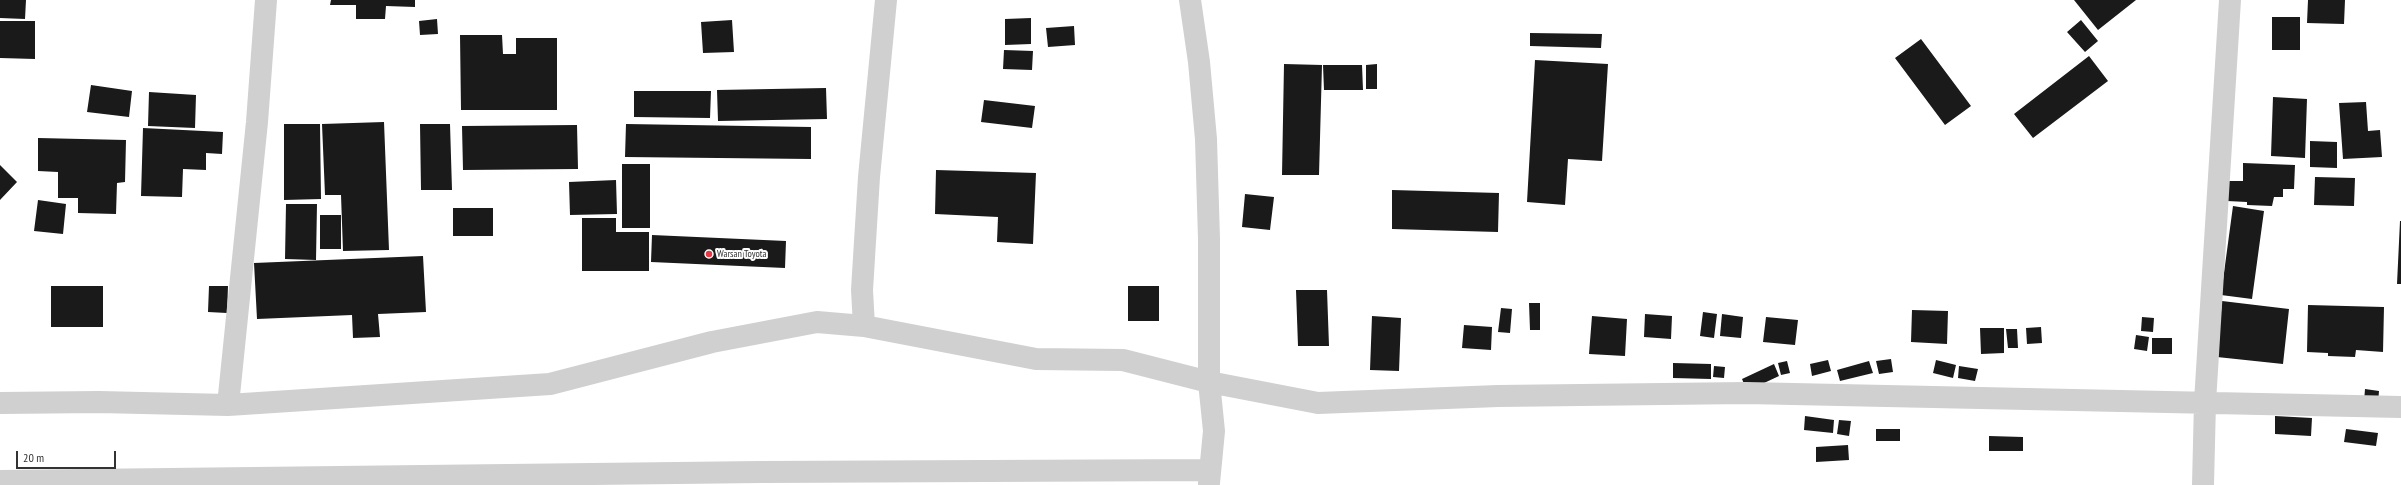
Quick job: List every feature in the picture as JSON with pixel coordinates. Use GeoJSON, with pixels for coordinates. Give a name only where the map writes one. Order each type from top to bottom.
{"type":"FeatureCollection","features":[{"type":"Feature","properties":{"kind":"street"},"geometry":{"type":"LineString","coordinates":[[228,405],[257,122],[266,0]]}},
{"type":"Feature","properties":{"kind":"street"},"geometry":{"type":"LineString","coordinates":[[864,326],[862,290],[868,192],[886,0]]}},
{"type":"Feature","properties":{"kind":"street"},"geometry":{"type":"LineString","coordinates":[[0,481],[761,472],[1210,477],[1214,430],[1209,382],[1209,239],[1206,139],[1199,62],[1190,0]]}},
{"type":"Feature","properties":{"kind":"street"},"geometry":{"type":"LineString","coordinates":[[2203,485],[2205,402],[2230,0]]}},
{"type":"Feature","properties":{"kind":"street"},"geometry":{"type":"LineString","coordinates":[[0,403],[228,405],[550,384],[712,342],[817,322],[864,326],[1036,359],[1123,360],[1209,382],[1318,403],[1498,396],[1746,393],[2401,407]]}},
{"type":"Feature","properties":{"kind":"building"},"geometry":{"type":"Polygon","coordinates":[[[0,0],[26,0],[25,19],[0,18],[0,0]]]}},
{"type":"Feature","properties":{"kind":"building"},"geometry":{"type":"Polygon","coordinates":[[[331,0],[415,0],[415,7],[386,6],[385,19],[356,19],[356,5],[330,5],[331,0]]]}},
{"type":"Feature","properties":{"kind":"building"},"geometry":{"type":"Polygon","coordinates":[[[2074,0],[2136,0],[2098,30],[2074,0]]]}},
{"type":"Feature","properties":{"kind":"building"},"geometry":{"type":"Polygon","coordinates":[[[2308,0],[2345,0],[2344,24],[2307,23],[2308,0]]]}},
{"type":"Feature","properties":{"kind":"building"},"geometry":{"type":"Polygon","coordinates":[[[2272,17],[2300,17],[2300,50],[2272,50],[2272,17]]]}},
{"type":"Feature","properties":{"kind":"building"},"geometry":{"type":"Polygon","coordinates":[[[1031,18],[1031,44],[1005,45],[1005,19],[1031,18]]]}},
{"type":"Feature","properties":{"kind":"building"},"geometry":{"type":"Polygon","coordinates":[[[437,19],[438,34],[420,35],[419,21],[437,19]]]}},
{"type":"Feature","properties":{"kind":"building"},"geometry":{"type":"Polygon","coordinates":[[[732,20],[734,52],[703,53],[701,22],[732,20]]]}},
{"type":"Feature","properties":{"kind":"building"},"geometry":{"type":"Polygon","coordinates":[[[2081,20],[2098,41],[2085,52],[2067,32],[2081,20]]]}},
{"type":"Feature","properties":{"kind":"building"},"geometry":{"type":"Polygon","coordinates":[[[0,21],[35,21],[35,59],[0,58],[0,21]]]}},
{"type":"Feature","properties":{"kind":"building"},"geometry":{"type":"Polygon","coordinates":[[[1074,26],[1075,45],[1048,47],[1046,28],[1074,26]]]}},
{"type":"Feature","properties":{"kind":"building"},"geometry":{"type":"Polygon","coordinates":[[[1530,33],[1602,34],[1601,48],[1530,46],[1530,33]]]}},
{"type":"Feature","properties":{"kind":"building"},"geometry":{"type":"Polygon","coordinates":[[[460,35],[502,35],[503,54],[516,54],[516,38],[557,38],[557,110],[461,110],[460,35]]]}},
{"type":"Feature","properties":{"kind":"building"},"geometry":{"type":"Polygon","coordinates":[[[1921,39],[1971,106],[1945,125],[1895,58],[1921,39]]]}},
{"type":"Feature","properties":{"kind":"building"},"geometry":{"type":"Polygon","coordinates":[[[1004,50],[1033,51],[1032,70],[1003,69],[1004,50]]]}},
{"type":"Feature","properties":{"kind":"building"},"geometry":{"type":"Polygon","coordinates":[[[2089,56],[2108,81],[2033,138],[2014,114],[2089,56]]]}},
{"type":"Feature","properties":{"kind":"building"},"geometry":{"type":"Polygon","coordinates":[[[1535,60],[1608,64],[1602,161],[1568,159],[1565,205],[1527,202],[1535,60]]]}},
{"type":"Feature","properties":{"kind":"building"},"geometry":{"type":"Polygon","coordinates":[[[1284,64],[1322,65],[1319,175],[1282,175],[1284,64]]]}},
{"type":"Feature","properties":{"kind":"building"},"geometry":{"type":"Polygon","coordinates":[[[1377,64],[1377,89],[1366,89],[1366,65],[1377,64]]]}},
{"type":"Feature","properties":{"kind":"building"},"geometry":{"type":"Polygon","coordinates":[[[1323,65],[1362,65],[1363,90],[1324,90],[1323,65]]]}},
{"type":"Feature","properties":{"kind":"building"},"geometry":{"type":"Polygon","coordinates":[[[91,85],[132,91],[129,117],[87,112],[91,85]]]}},
{"type":"Feature","properties":{"kind":"building"},"geometry":{"type":"Polygon","coordinates":[[[826,88],[827,119],[718,121],[717,90],[826,88]]]}},
{"type":"Feature","properties":{"kind":"building"},"geometry":{"type":"Polygon","coordinates":[[[634,91],[711,91],[710,118],[634,117],[634,91]]]}},
{"type":"Feature","properties":{"kind":"building"},"geometry":{"type":"Polygon","coordinates":[[[149,92],[196,95],[195,128],[148,126],[149,92]]]}},
{"type":"Feature","properties":{"kind":"building"},"geometry":{"type":"Polygon","coordinates":[[[2273,97],[2307,99],[2305,158],[2271,156],[2273,97]]]}},
{"type":"Feature","properties":{"kind":"building"},"geometry":{"type":"Polygon","coordinates":[[[984,100],[1035,106],[1032,128],[981,122],[984,100]]]}},
{"type":"Feature","properties":{"kind":"building"},"geometry":{"type":"Polygon","coordinates":[[[2366,102],[2368,131],[2380,130],[2382,157],[2343,159],[2339,103],[2366,102]]]}},
{"type":"Feature","properties":{"kind":"building"},"geometry":{"type":"Polygon","coordinates":[[[384,122],[389,250],[343,251],[341,195],[325,195],[322,124],[384,122]]]}},
{"type":"Feature","properties":{"kind":"building"},"geometry":{"type":"Polygon","coordinates":[[[284,124],[320,124],[321,199],[284,200],[284,124]]]}},
{"type":"Feature","properties":{"kind":"building"},"geometry":{"type":"Polygon","coordinates":[[[420,124],[450,124],[452,190],[421,190],[420,124]]]}},
{"type":"Feature","properties":{"kind":"building"},"geometry":{"type":"Polygon","coordinates":[[[626,124],[811,127],[811,159],[625,157],[626,124]]]}},
{"type":"Feature","properties":{"kind":"building"},"geometry":{"type":"Polygon","coordinates":[[[577,125],[578,169],[463,170],[462,126],[577,125]]]}},
{"type":"Feature","properties":{"kind":"building"},"geometry":{"type":"Polygon","coordinates":[[[143,128],[223,132],[222,154],[206,153],[206,170],[183,169],[182,197],[141,196],[143,128]]]}},
{"type":"Feature","properties":{"kind":"building"},"geometry":{"type":"Polygon","coordinates":[[[38,138],[126,140],[125,182],[117,183],[116,214],[78,213],[78,198],[58,198],[58,172],[38,171],[38,138]]]}},
{"type":"Feature","properties":{"kind":"building"},"geometry":{"type":"Polygon","coordinates":[[[2310,141],[2337,142],[2337,168],[2310,167],[2310,141]]]}},
{"type":"Feature","properties":{"kind":"building"},"geometry":{"type":"Polygon","coordinates":[[[2243,163],[2295,165],[2294,189],[2283,189],[2283,197],[2274,197],[2272,206],[2247,205],[2247,202],[2227,201],[2228,181],[2243,181],[2243,163]]]}},
{"type":"Feature","properties":{"kind":"building"},"geometry":{"type":"Polygon","coordinates":[[[622,164],[650,164],[650,228],[622,228],[622,164]]]}},
{"type":"Feature","properties":{"kind":"building"},"geometry":{"type":"Polygon","coordinates":[[[0,165],[17,182],[0,200],[0,165]]]}},
{"type":"Feature","properties":{"kind":"building"},"geometry":{"type":"Polygon","coordinates":[[[936,170],[1036,173],[1033,244],[997,242],[998,217],[935,214],[936,170]]]}},
{"type":"Feature","properties":{"kind":"building"},"geometry":{"type":"Polygon","coordinates":[[[2315,177],[2355,178],[2354,206],[2314,205],[2315,177]]]}},
{"type":"Feature","properties":{"kind":"building"},"geometry":{"type":"Polygon","coordinates":[[[616,180],[617,214],[570,215],[569,182],[616,180]]]}},
{"type":"Feature","properties":{"kind":"building"},"geometry":{"type":"Polygon","coordinates":[[[1392,190],[1499,193],[1498,232],[1392,229],[1392,190]]]}},
{"type":"Feature","properties":{"kind":"building"},"geometry":{"type":"Polygon","coordinates":[[[1245,194],[1274,197],[1270,230],[1242,227],[1245,194]]]}},
{"type":"Feature","properties":{"kind":"building"},"geometry":{"type":"Polygon","coordinates":[[[38,200],[66,204],[63,234],[34,231],[38,200]]]}},
{"type":"Feature","properties":{"kind":"building"},"geometry":{"type":"Polygon","coordinates":[[[286,204],[317,204],[316,260],[285,259],[286,204]]]}},
{"type":"Feature","properties":{"kind":"building"},"geometry":{"type":"Polygon","coordinates":[[[2233,206],[2264,211],[2252,299],[2221,295],[2233,206]]]}},
{"type":"Feature","properties":{"kind":"building"},"geometry":{"type":"Polygon","coordinates":[[[453,208],[493,208],[493,236],[453,236],[453,208]]]}},
{"type":"Feature","properties":{"kind":"building"},"geometry":{"type":"Polygon","coordinates":[[[320,215],[341,215],[341,249],[320,249],[320,215]]]}},
{"type":"Feature","properties":{"kind":"building"},"geometry":{"type":"Polygon","coordinates":[[[582,218],[616,218],[616,232],[649,232],[649,271],[582,271],[582,218]]]}},
{"type":"Feature","properties":{"kind":"building"},"geometry":{"type":"Polygon","coordinates":[[[2400,221],[2401,284],[2397,284],[2400,221]]]}},
{"type":"Feature","properties":{"kind":"building"},"geometry":{"type":"Polygon","coordinates":[[[652,235],[786,241],[785,268],[651,262],[652,235]]]}},
{"type":"Feature","properties":{"kind":"building"},"geometry":{"type":"Polygon","coordinates":[[[423,256],[426,312],[378,314],[380,337],[353,338],[352,315],[257,319],[254,263],[423,256]]]}},
{"type":"Feature","properties":{"kind":"building"},"geometry":{"type":"Polygon","coordinates":[[[51,286],[103,286],[103,327],[51,327],[51,286]]]}},
{"type":"Feature","properties":{"kind":"building"},"geometry":{"type":"Polygon","coordinates":[[[209,286],[228,286],[227,313],[208,312],[209,286]]]}},
{"type":"Feature","properties":{"kind":"building"},"geometry":{"type":"Polygon","coordinates":[[[1128,286],[1159,286],[1159,321],[1128,321],[1128,286]]]}},
{"type":"Feature","properties":{"kind":"building"},"geometry":{"type":"Polygon","coordinates":[[[1296,290],[1327,290],[1329,346],[1298,346],[1296,290]]]}},
{"type":"Feature","properties":{"kind":"building"},"geometry":{"type":"Polygon","coordinates":[[[2222,301],[2289,309],[2283,364],[2217,357],[2222,301]]]}},
{"type":"Feature","properties":{"kind":"building"},"geometry":{"type":"Polygon","coordinates":[[[1529,303],[1540,303],[1540,330],[1530,330],[1529,303]]]}},
{"type":"Feature","properties":{"kind":"building"},"geometry":{"type":"Polygon","coordinates":[[[2308,305],[2384,307],[2383,352],[2356,350],[2355,357],[2328,356],[2328,353],[2307,352],[2308,305]]]}},
{"type":"Feature","properties":{"kind":"building"},"geometry":{"type":"Polygon","coordinates":[[[1501,308],[1512,309],[1510,333],[1498,332],[1501,308]]]}},
{"type":"Feature","properties":{"kind":"building"},"geometry":{"type":"Polygon","coordinates":[[[1912,310],[1948,311],[1947,344],[1911,342],[1912,310]]]}},
{"type":"Feature","properties":{"kind":"building"},"geometry":{"type":"Polygon","coordinates":[[[1703,312],[1717,314],[1714,338],[1700,336],[1703,312]]]}},
{"type":"Feature","properties":{"kind":"building"},"geometry":{"type":"Polygon","coordinates":[[[1645,314],[1672,316],[1671,339],[1644,337],[1645,314]]]}},
{"type":"Feature","properties":{"kind":"building"},"geometry":{"type":"Polygon","coordinates":[[[1722,314],[1743,317],[1741,338],[1720,336],[1722,314]]]}},
{"type":"Feature","properties":{"kind":"building"},"geometry":{"type":"Polygon","coordinates":[[[1372,316],[1401,318],[1399,371],[1370,370],[1372,316]]]}},
{"type":"Feature","properties":{"kind":"building"},"geometry":{"type":"Polygon","coordinates":[[[1592,316],[1627,319],[1625,356],[1589,354],[1592,316]]]}},
{"type":"Feature","properties":{"kind":"building"},"geometry":{"type":"Polygon","coordinates":[[[1766,317],[1798,320],[1795,345],[1763,342],[1766,317]]]}},
{"type":"Feature","properties":{"kind":"building"},"geometry":{"type":"Polygon","coordinates":[[[2142,317],[2154,318],[2153,332],[2141,331],[2142,317]]]}},
{"type":"Feature","properties":{"kind":"building"},"geometry":{"type":"Polygon","coordinates":[[[1464,325],[1492,327],[1491,350],[1462,348],[1464,325]]]}},
{"type":"Feature","properties":{"kind":"building"},"geometry":{"type":"Polygon","coordinates":[[[2041,327],[2042,343],[2027,344],[2026,328],[2041,327]]]}},
{"type":"Feature","properties":{"kind":"building"},"geometry":{"type":"Polygon","coordinates":[[[1980,328],[2004,328],[2004,353],[1981,354],[1980,328]]]}},
{"type":"Feature","properties":{"kind":"building"},"geometry":{"type":"Polygon","coordinates":[[[2006,329],[2017,329],[2018,348],[2008,348],[2006,329]]]}},
{"type":"Feature","properties":{"kind":"building"},"geometry":{"type":"Polygon","coordinates":[[[2136,335],[2149,337],[2147,351],[2134,349],[2136,335]]]}},
{"type":"Feature","properties":{"kind":"building"},"geometry":{"type":"Polygon","coordinates":[[[2152,338],[2172,338],[2172,354],[2152,354],[2152,338]]]}},
{"type":"Feature","properties":{"kind":"building"},"geometry":{"type":"Polygon","coordinates":[[[1891,359],[1893,372],[1879,374],[1876,361],[1891,359]]]}},
{"type":"Feature","properties":{"kind":"building"},"geometry":{"type":"Polygon","coordinates":[[[1828,360],[1831,371],[1812,376],[1810,364],[1828,360]]]}},
{"type":"Feature","properties":{"kind":"building"},"geometry":{"type":"Polygon","coordinates":[[[1936,360],[1956,365],[1953,378],[1933,373],[1936,360]]]}},
{"type":"Feature","properties":{"kind":"building"},"geometry":{"type":"Polygon","coordinates":[[[1787,361],[1790,373],[1781,375],[1778,363],[1787,361]]]}},
{"type":"Feature","properties":{"kind":"building"},"geometry":{"type":"Polygon","coordinates":[[[1869,361],[1873,373],[1840,381],[1837,370],[1869,361]]]}},
{"type":"Feature","properties":{"kind":"building"},"geometry":{"type":"Polygon","coordinates":[[[1673,363],[1711,364],[1711,379],[1673,378],[1673,363]]]}},
{"type":"Feature","properties":{"kind":"building"},"geometry":{"type":"Polygon","coordinates":[[[1774,364],[1779,376],[1747,391],[1742,379],[1774,364]]]}},
{"type":"Feature","properties":{"kind":"building"},"geometry":{"type":"Polygon","coordinates":[[[1714,366],[1725,367],[1724,378],[1713,377],[1714,366]]]}},
{"type":"Feature","properties":{"kind":"building"},"geometry":{"type":"Polygon","coordinates":[[[1959,366],[1978,369],[1975,381],[1958,378],[1959,366]]]}},
{"type":"Feature","properties":{"kind":"building"},"geometry":{"type":"Polygon","coordinates":[[[2365,389],[2379,391],[2378,404],[2364,402],[2365,389]]]}},
{"type":"Feature","properties":{"kind":"building"},"geometry":{"type":"Polygon","coordinates":[[[1805,416],[1834,420],[1833,433],[1804,430],[1805,416]]]}},
{"type":"Feature","properties":{"kind":"building"},"geometry":{"type":"Polygon","coordinates":[[[2275,416],[2312,418],[2311,436],[2275,434],[2275,416]]]}},
{"type":"Feature","properties":{"kind":"building"},"geometry":{"type":"Polygon","coordinates":[[[1839,420],[1851,421],[1849,436],[1837,434],[1839,420]]]}},
{"type":"Feature","properties":{"kind":"building"},"geometry":{"type":"Polygon","coordinates":[[[1876,429],[1900,429],[1900,441],[1876,441],[1876,429]]]}},
{"type":"Feature","properties":{"kind":"building"},"geometry":{"type":"Polygon","coordinates":[[[2346,429],[2378,433],[2376,446],[2344,442],[2346,429]]]}},
{"type":"Feature","properties":{"kind":"building"},"geometry":{"type":"Polygon","coordinates":[[[1989,436],[2023,437],[2023,451],[1989,451],[1989,436]]]}},
{"type":"Feature","properties":{"kind":"building"},"geometry":{"type":"Polygon","coordinates":[[[1848,445],[1849,460],[1816,462],[1816,447],[1848,445]]]}},
{"type":"Feature","properties":{"kind":"place","name":"Warsan Toyota"},"geometry":{"type":"Point","coordinates":[709,254]}}]}
